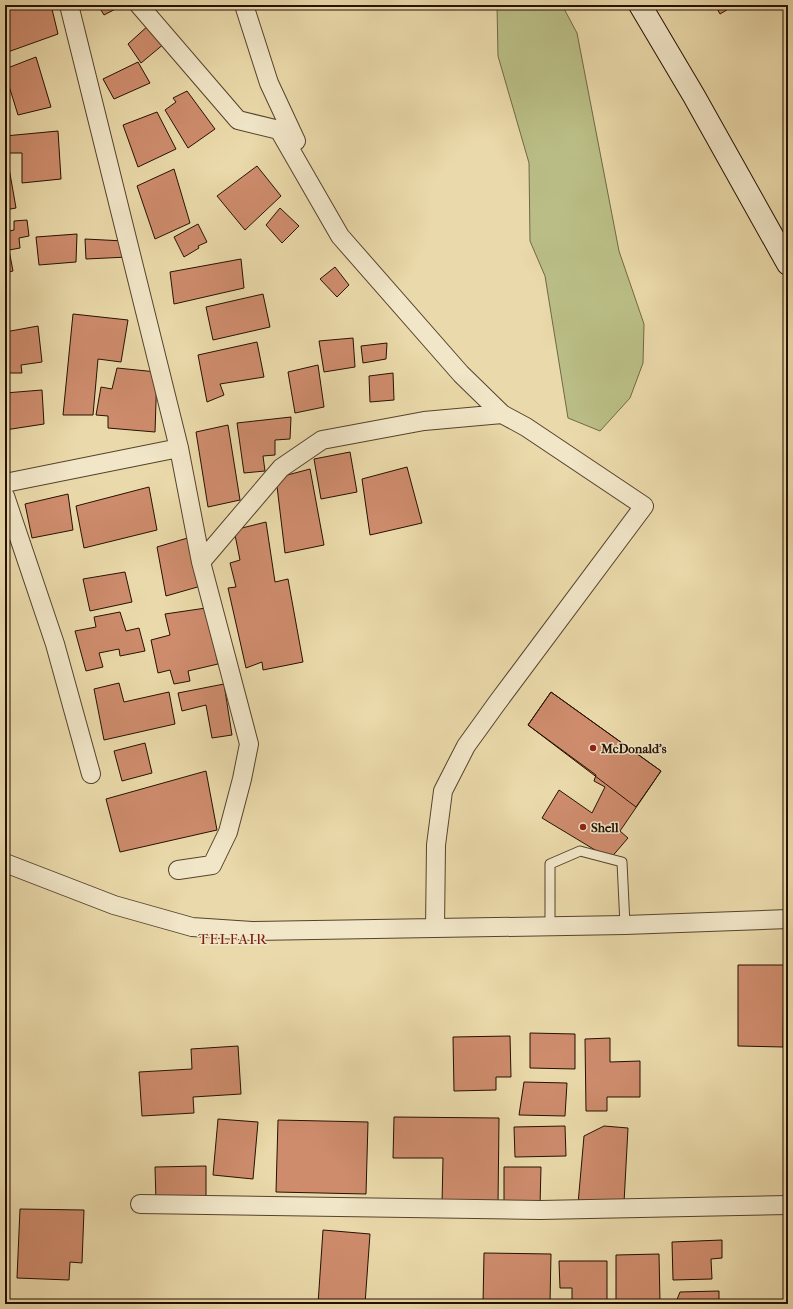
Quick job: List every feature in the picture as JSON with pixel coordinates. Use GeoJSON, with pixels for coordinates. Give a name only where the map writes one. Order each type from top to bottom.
{"type":"FeatureCollection","features":[{"type":"Feature","properties":{"kind":"main road"},"geometry":{"type":"LineString","coordinates":[[640,5],[694,96],[788,264]]}},
{"type":"Feature","properties":{"kind":"street"},"geometry":{"type":"LineString","coordinates":[[69,5],[179,448],[201,562],[248,744],[242,779],[228,832],[212,865],[178,870]]}},
{"type":"Feature","properties":{"kind":"street"},"geometry":{"type":"LineString","coordinates":[[139,5],[238,120],[279,130],[340,236],[461,374],[502,414],[526,427],[644,506],[501,696],[466,746],[443,791],[436,845],[435,928]]}},
{"type":"Feature","properties":{"kind":"street"},"geometry":{"type":"LineString","coordinates":[[244,5],[269,84],[340,236]]}},
{"type":"Feature","properties":{"kind":"street"},"geometry":{"type":"LineString","coordinates":[[201,562],[281,468],[322,440],[424,421],[502,414]]}},
{"type":"Feature","properties":{"kind":"street"},"geometry":{"type":"LineString","coordinates":[[5,483],[179,448]]}},
{"type":"Feature","properties":{"kind":"street"},"geometry":{"type":"LineString","coordinates":[[5,496],[55,644],[91,774]]}},
{"type":"Feature","properties":{"kind":"street"},"geometry":{"type":"LineString","coordinates":[[5,863],[114,905],[192,927],[252,931],[550,926],[788,919]]}},
{"type":"Feature","properties":{"kind":"street"},"geometry":{"type":"LineString","coordinates":[[759,920],[788,931]]}},
{"type":"Feature","properties":{"kind":"street"},"geometry":{"type":"LineString","coordinates":[[140,1204],[525,1210],[788,1205]]}},
{"type":"Feature","properties":{"kind":"lane"},"geometry":{"type":"LineString","coordinates":[[550,926],[550,864],[580,850],[622,862],[625,924]]}},
{"type":"Feature","properties":{"kind":"green space"},"geometry":{"type":"Polygon","coordinates":[[[497,5],[562,5],[577,33],[619,251],[644,324],[643,363],[630,398],[600,431],[568,418],[545,276],[530,241],[529,163],[498,56],[497,5]]]}},
{"type":"Feature","properties":{"kind":"building"},"geometry":{"type":"Polygon","coordinates":[[[5,5],[51,5],[58,34],[5,53],[5,5]]]}},
{"type":"Feature","properties":{"kind":"building"},"geometry":{"type":"Polygon","coordinates":[[[98,5],[123,5],[104,15],[98,5]]]}},
{"type":"Feature","properties":{"kind":"building"},"geometry":{"type":"Polygon","coordinates":[[[715,5],[735,5],[720,14],[715,5]]]}},
{"type":"Feature","properties":{"kind":"building"},"geometry":{"type":"Polygon","coordinates":[[[150,24],[165,43],[141,63],[128,44],[150,24]]]}},
{"type":"Feature","properties":{"kind":"building"},"geometry":{"type":"Polygon","coordinates":[[[36,57],[51,107],[18,115],[5,69],[36,57]]]}},
{"type":"Feature","properties":{"kind":"building"},"geometry":{"type":"Polygon","coordinates":[[[138,62],[150,83],[114,99],[103,79],[138,62]]]}},
{"type":"Feature","properties":{"kind":"building"},"geometry":{"type":"Polygon","coordinates":[[[187,91],[215,129],[188,148],[165,110],[176,102],[173,98],[187,91]]]}},
{"type":"Feature","properties":{"kind":"building"},"geometry":{"type":"Polygon","coordinates":[[[157,112],[176,149],[138,167],[123,125],[157,112]]]}},
{"type":"Feature","properties":{"kind":"building"},"geometry":{"type":"Polygon","coordinates":[[[58,131],[61,179],[22,183],[22,153],[5,153],[5,136],[58,131]]]}},
{"type":"Feature","properties":{"kind":"building"},"geometry":{"type":"Polygon","coordinates":[[[257,166],[281,196],[245,230],[217,196],[257,166]]]}},
{"type":"Feature","properties":{"kind":"building"},"geometry":{"type":"Polygon","coordinates":[[[9,168],[16,208],[5,210],[5,169],[9,168]]]}},
{"type":"Feature","properties":{"kind":"building"},"geometry":{"type":"Polygon","coordinates":[[[174,169],[190,223],[155,239],[137,186],[174,169]]]}},
{"type":"Feature","properties":{"kind":"building"},"geometry":{"type":"Polygon","coordinates":[[[280,208],[299,226],[282,243],[266,225],[280,208]]]}},
{"type":"Feature","properties":{"kind":"building"},"geometry":{"type":"Polygon","coordinates":[[[27,220],[29,236],[19,238],[20,248],[9,250],[13,271],[5,273],[5,232],[14,230],[14,221],[27,220]]]}},
{"type":"Feature","properties":{"kind":"building"},"geometry":{"type":"Polygon","coordinates":[[[198,224],[207,242],[198,246],[199,248],[184,257],[174,237],[198,224]]]}},
{"type":"Feature","properties":{"kind":"building"},"geometry":{"type":"Polygon","coordinates":[[[77,234],[76,262],[39,265],[36,237],[77,234]]]}},
{"type":"Feature","properties":{"kind":"building"},"geometry":{"type":"Polygon","coordinates":[[[85,239],[124,241],[128,257],[86,259],[85,239]]]}},
{"type":"Feature","properties":{"kind":"building"},"geometry":{"type":"Polygon","coordinates":[[[241,259],[244,288],[174,304],[170,272],[241,259]]]}},
{"type":"Feature","properties":{"kind":"building"},"geometry":{"type":"Polygon","coordinates":[[[335,267],[349,285],[337,297],[320,279],[335,267]]]}},
{"type":"Feature","properties":{"kind":"building"},"geometry":{"type":"Polygon","coordinates":[[[263,294],[270,327],[213,340],[206,307],[263,294]]]}},
{"type":"Feature","properties":{"kind":"building"},"geometry":{"type":"Polygon","coordinates":[[[73,314],[128,320],[121,362],[98,359],[93,415],[63,415],[73,314]]]}},
{"type":"Feature","properties":{"kind":"building"},"geometry":{"type":"Polygon","coordinates":[[[38,326],[42,362],[21,365],[22,373],[6,373],[7,378],[5,378],[5,332],[38,326]]]}},
{"type":"Feature","properties":{"kind":"building"},"geometry":{"type":"Polygon","coordinates":[[[353,338],[355,367],[324,372],[319,341],[353,338]]]}},
{"type":"Feature","properties":{"kind":"building"},"geometry":{"type":"Polygon","coordinates":[[[257,342],[264,377],[220,384],[224,395],[207,402],[198,355],[257,342]]]}},
{"type":"Feature","properties":{"kind":"building"},"geometry":{"type":"Polygon","coordinates":[[[387,343],[386,359],[363,363],[361,346],[387,343]]]}},
{"type":"Feature","properties":{"kind":"building"},"geometry":{"type":"Polygon","coordinates":[[[318,365],[324,407],[295,413],[288,372],[318,365]]]}},
{"type":"Feature","properties":{"kind":"building"},"geometry":{"type":"Polygon","coordinates":[[[117,368],[157,372],[155,432],[108,428],[108,416],[96,415],[101,387],[112,389],[117,368]]]}},
{"type":"Feature","properties":{"kind":"building"},"geometry":{"type":"Polygon","coordinates":[[[393,373],[394,400],[370,402],[369,376],[393,373]]]}},
{"type":"Feature","properties":{"kind":"building"},"geometry":{"type":"Polygon","coordinates":[[[42,390],[44,424],[5,430],[5,393],[42,390]]]}},
{"type":"Feature","properties":{"kind":"building"},"geometry":{"type":"Polygon","coordinates":[[[291,417],[290,439],[275,440],[275,455],[263,456],[265,471],[244,473],[237,423],[291,417]]]}},
{"type":"Feature","properties":{"kind":"building"},"geometry":{"type":"Polygon","coordinates":[[[228,425],[240,500],[208,507],[196,432],[228,425]]]}},
{"type":"Feature","properties":{"kind":"building"},"geometry":{"type":"Polygon","coordinates":[[[350,452],[357,492],[321,499],[314,459],[350,452]]]}},
{"type":"Feature","properties":{"kind":"building"},"geometry":{"type":"Polygon","coordinates":[[[407,467],[422,523],[370,535],[362,479],[407,467]]]}},
{"type":"Feature","properties":{"kind":"building"},"geometry":{"type":"Polygon","coordinates":[[[310,469],[324,545],[285,553],[276,478],[310,469]]]}},
{"type":"Feature","properties":{"kind":"building"},"geometry":{"type":"Polygon","coordinates":[[[149,487],[157,530],[84,548],[76,506],[149,487]]]}},
{"type":"Feature","properties":{"kind":"building"},"geometry":{"type":"Polygon","coordinates":[[[68,494],[73,530],[32,538],[25,504],[68,494]]]}},
{"type":"Feature","properties":{"kind":"building"},"geometry":{"type":"Polygon","coordinates":[[[266,522],[275,582],[288,579],[303,662],[263,670],[262,662],[246,668],[228,588],[236,587],[230,563],[240,560],[234,530],[266,522]]]}},
{"type":"Feature","properties":{"kind":"building"},"geometry":{"type":"Polygon","coordinates":[[[191,537],[201,586],[166,596],[157,547],[191,537]]]}},
{"type":"Feature","properties":{"kind":"building"},"geometry":{"type":"Polygon","coordinates":[[[125,572],[132,602],[90,611],[83,579],[125,572]]]}},
{"type":"Feature","properties":{"kind":"building"},"geometry":{"type":"Polygon","coordinates":[[[206,608],[218,664],[188,671],[190,681],[174,684],[170,670],[158,673],[151,640],[170,635],[165,614],[206,608]]]}},
{"type":"Feature","properties":{"kind":"building"},"geometry":{"type":"Polygon","coordinates":[[[120,612],[126,631],[139,628],[145,651],[120,656],[119,649],[99,653],[103,667],[86,671],[75,631],[96,627],[94,617],[120,612]]]}},
{"type":"Feature","properties":{"kind":"building"},"geometry":{"type":"Polygon","coordinates":[[[119,683],[124,702],[169,692],[175,724],[104,740],[94,689],[119,683]]]}},
{"type":"Feature","properties":{"kind":"building"},"geometry":{"type":"Polygon","coordinates":[[[224,684],[232,735],[212,738],[206,705],[182,711],[178,693],[224,684]]]}},
{"type":"Feature","properties":{"kind":"building","name":"McDonald's"},"geometry":{"type":"Polygon","coordinates":[[[551,692],[661,771],[620,831],[628,838],[610,859],[542,818],[559,790],[592,813],[605,787],[594,781],[596,775],[528,725],[551,692]]]}},
{"type":"Feature","properties":{"kind":"building","name":"McDonald's"},"geometry":{"type":"Polygon","coordinates":[[[551,692],[661,771],[636,807],[528,725],[551,692]]]}},
{"type":"Feature","properties":{"kind":"building"},"geometry":{"type":"Polygon","coordinates":[[[145,743],[152,773],[122,781],[114,751],[145,743]]]}},
{"type":"Feature","properties":{"kind":"building"},"geometry":{"type":"Polygon","coordinates":[[[206,771],[217,830],[120,852],[106,799],[206,771]]]}},
{"type":"Feature","properties":{"kind":"building"},"geometry":{"type":"Polygon","coordinates":[[[738,965],[784,965],[783,1047],[738,1046],[738,965]]]}},
{"type":"Feature","properties":{"kind":"building"},"geometry":{"type":"Polygon","coordinates":[[[784,965],[788,965],[788,997],[785,997],[784,965]]]}},
{"type":"Feature","properties":{"kind":"building"},"geometry":{"type":"Polygon","coordinates":[[[530,1033],[575,1034],[575,1069],[530,1068],[530,1033]]]}},
{"type":"Feature","properties":{"kind":"building"},"geometry":{"type":"Polygon","coordinates":[[[510,1036],[511,1077],[496,1077],[496,1090],[454,1091],[453,1037],[510,1036]]]}},
{"type":"Feature","properties":{"kind":"building"},"geometry":{"type":"Polygon","coordinates":[[[610,1038],[610,1062],[640,1061],[640,1097],[607,1097],[607,1111],[586,1111],[585,1039],[610,1038]]]}},
{"type":"Feature","properties":{"kind":"building"},"geometry":{"type":"Polygon","coordinates":[[[238,1046],[241,1094],[193,1097],[194,1113],[142,1116],[139,1072],[192,1069],[191,1049],[238,1046]]]}},
{"type":"Feature","properties":{"kind":"building"},"geometry":{"type":"Polygon","coordinates":[[[524,1082],[567,1083],[565,1116],[519,1115],[524,1082]]]}},
{"type":"Feature","properties":{"kind":"building"},"geometry":{"type":"Polygon","coordinates":[[[394,1117],[499,1118],[498,1205],[442,1204],[443,1158],[393,1158],[394,1117]]]}},
{"type":"Feature","properties":{"kind":"building"},"geometry":{"type":"Polygon","coordinates":[[[218,1119],[258,1122],[253,1179],[213,1175],[218,1119]]]}},
{"type":"Feature","properties":{"kind":"building"},"geometry":{"type":"Polygon","coordinates":[[[278,1120],[368,1122],[366,1194],[276,1192],[278,1120]]]}},
{"type":"Feature","properties":{"kind":"building"},"geometry":{"type":"Polygon","coordinates":[[[565,1126],[566,1156],[515,1157],[514,1127],[565,1126]]]}},
{"type":"Feature","properties":{"kind":"building"},"geometry":{"type":"Polygon","coordinates":[[[604,1126],[628,1128],[624,1203],[578,1204],[584,1136],[604,1126]]]}},
{"type":"Feature","properties":{"kind":"building"},"geometry":{"type":"Polygon","coordinates":[[[206,1166],[206,1201],[156,1202],[155,1167],[206,1166]]]}},
{"type":"Feature","properties":{"kind":"building"},"geometry":{"type":"Polygon","coordinates":[[[504,1167],[541,1167],[540,1206],[504,1206],[504,1167]]]}},
{"type":"Feature","properties":{"kind":"building"},"geometry":{"type":"Polygon","coordinates":[[[20,1209],[84,1210],[82,1263],[70,1262],[69,1280],[17,1278],[20,1209]]]}},
{"type":"Feature","properties":{"kind":"building"},"geometry":{"type":"Polygon","coordinates":[[[323,1230],[370,1234],[365,1304],[318,1304],[323,1230]]]}},
{"type":"Feature","properties":{"kind":"building"},"geometry":{"type":"Polygon","coordinates":[[[722,1240],[722,1258],[711,1259],[712,1279],[673,1280],[672,1242],[722,1240]]]}},
{"type":"Feature","properties":{"kind":"building"},"geometry":{"type":"Polygon","coordinates":[[[484,1253],[551,1254],[550,1304],[483,1304],[484,1253]]]}},
{"type":"Feature","properties":{"kind":"building"},"geometry":{"type":"Polygon","coordinates":[[[659,1254],[660,1302],[676,1302],[680,1292],[719,1291],[719,1304],[616,1304],[616,1255],[659,1254]]]}},
{"type":"Feature","properties":{"kind":"building"},"geometry":{"type":"Polygon","coordinates":[[[559,1261],[607,1261],[607,1300],[598,1300],[598,1304],[572,1304],[572,1288],[560,1288],[559,1261]]]}},
{"type":"Feature","properties":{"kind":"place","name":"McDonald's"},"geometry":{"type":"Point","coordinates":[593,748]}},
{"type":"Feature","properties":{"kind":"place","name":"Shell"},"geometry":{"type":"Point","coordinates":[583,827]}},
{"type":"Feature","properties":{"kind":"district","name":"TELFAIR"},"geometry":{"type":"Point","coordinates":[233,939]}}]}
